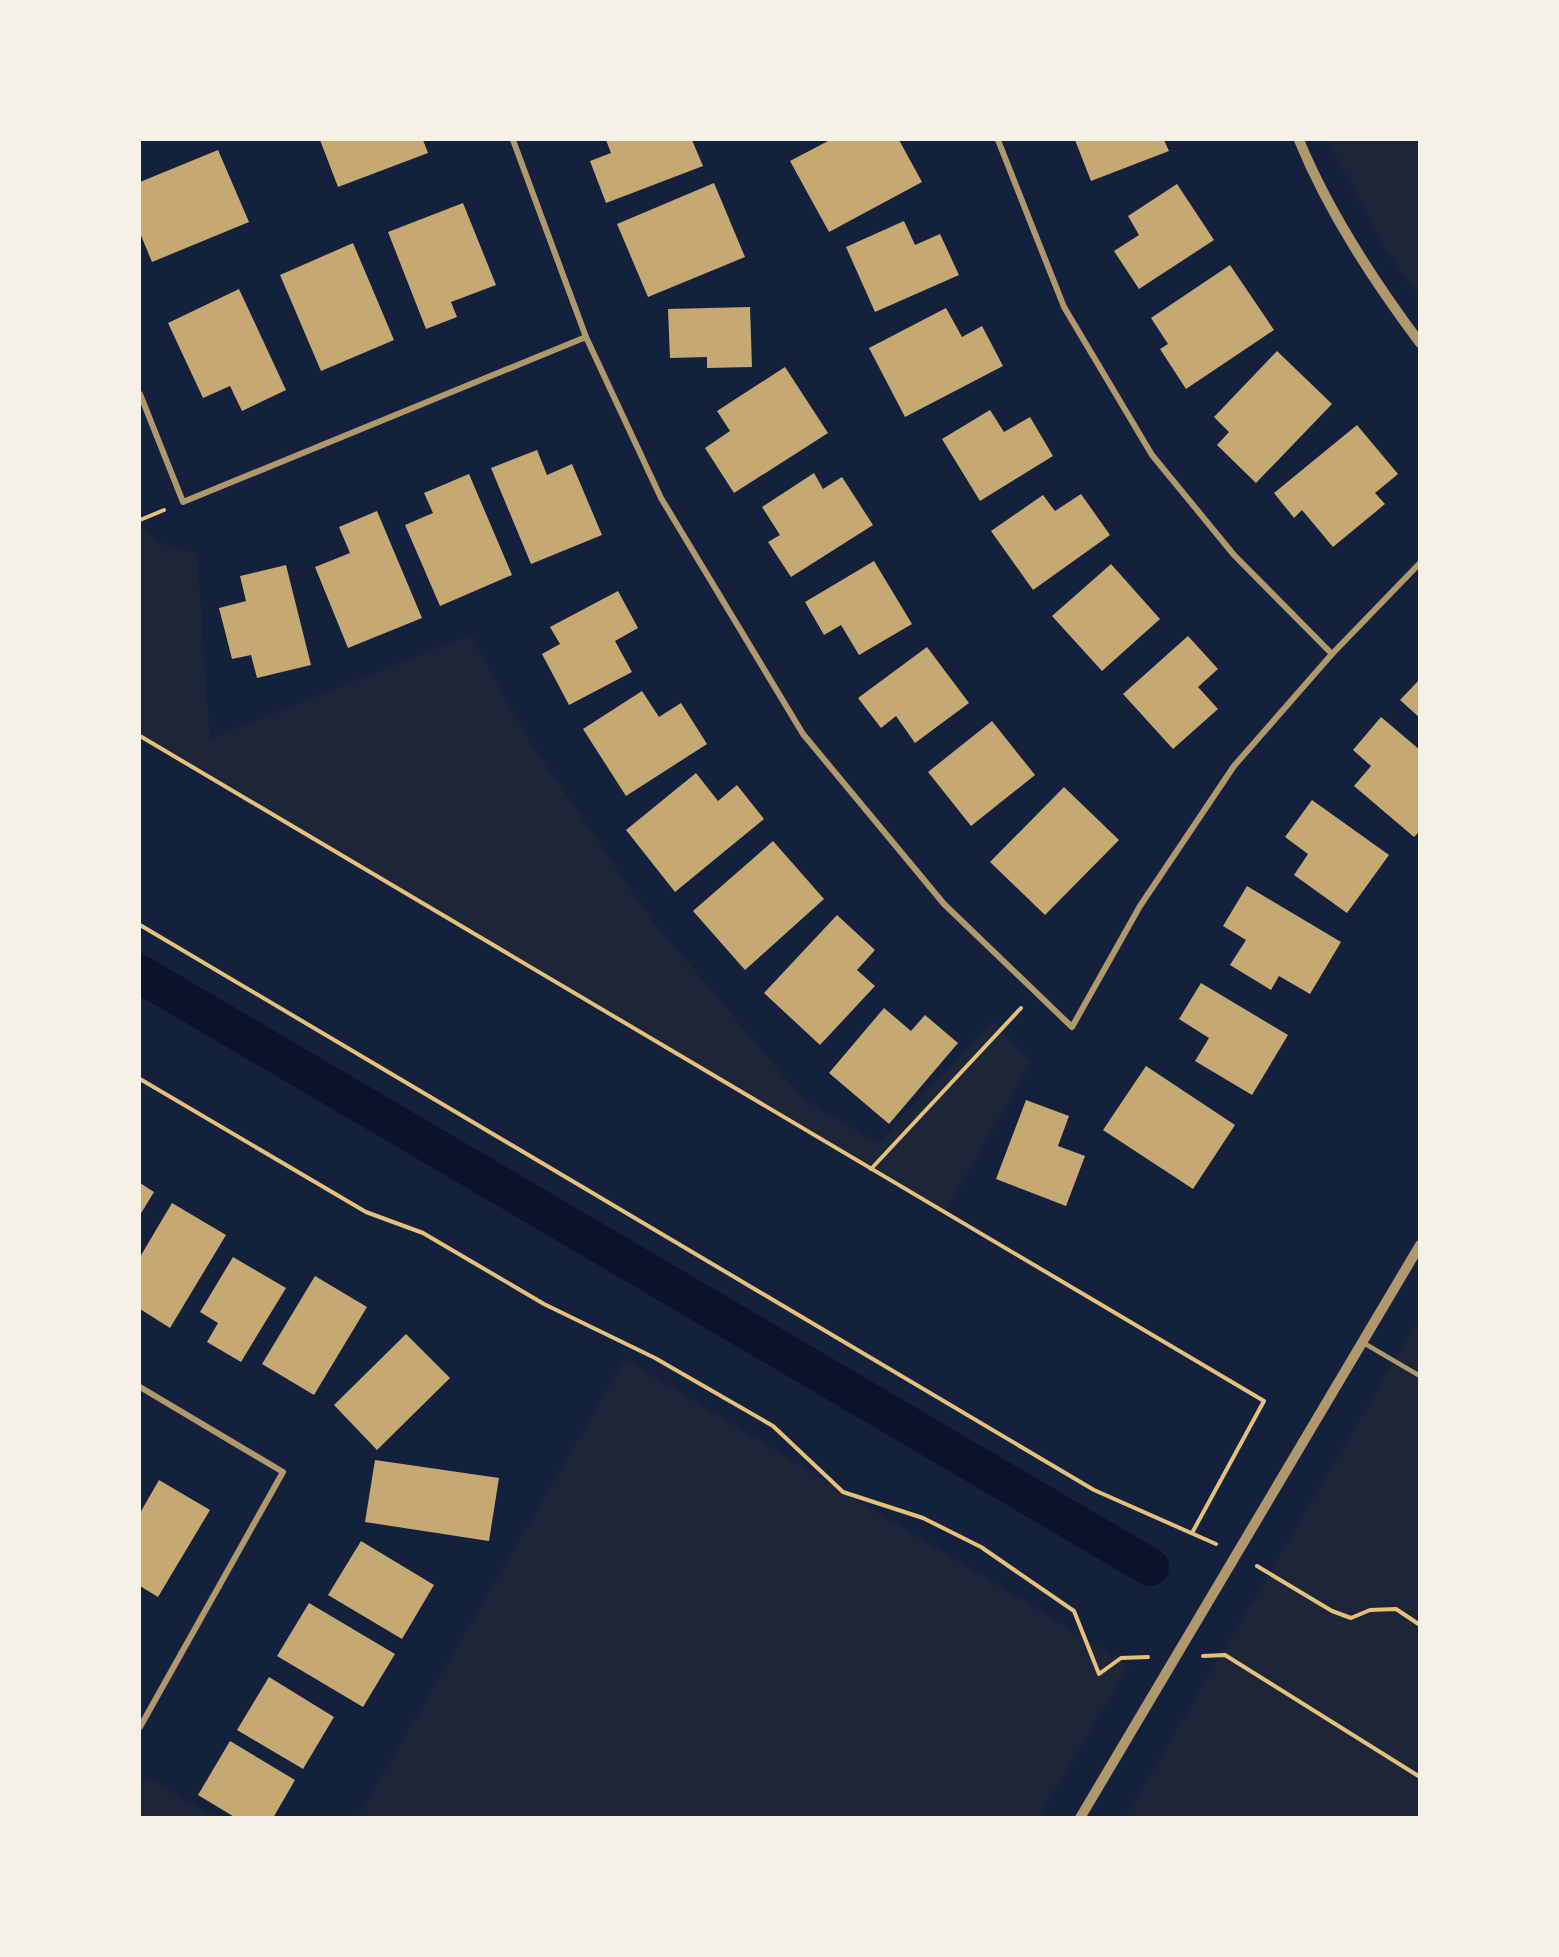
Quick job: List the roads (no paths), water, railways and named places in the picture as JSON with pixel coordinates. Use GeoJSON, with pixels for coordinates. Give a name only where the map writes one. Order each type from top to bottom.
{"type":"FeatureCollection","features":[{"type":"Feature","properties":{"kind":"street"},"geometry":{"type":"LineString","coordinates":[[513,140],[586,337],[662,498],[803,734],[944,904],[1072,1027],[1140,906],[1234,766],[1332,654],[1419,562]]}},
{"type":"Feature","properties":{"kind":"street"},"geometry":{"type":"LineString","coordinates":[[998,140],[1064,307],[1152,456],[1234,555],[1332,654]]}},
{"type":"Feature","properties":{"kind":"street"},"geometry":{"type":"LineString","coordinates":[[1299,140],[1311,168],[1350,240],[1419,343]]}},
{"type":"Feature","properties":{"kind":"street"},"geometry":{"type":"LineString","coordinates":[[140,394],[183,502],[586,337]]}},
{"type":"Feature","properties":{"kind":"street"},"geometry":{"type":"LineString","coordinates":[[1080,1818],[1419,1245]]}},
{"type":"Feature","properties":{"kind":"street"},"geometry":{"type":"LineString","coordinates":[[140,1387],[283,1472],[140,1727]]}},
{"type":"Feature","properties":{"kind":"lane"},"geometry":{"type":"LineString","coordinates":[[1362,1342],[1419,1376]]}},
{"type":"Feature","properties":{"kind":"waterway"},"geometry":{"type":"LineString","coordinates":[[140,974],[1150,1567]]}}]}
